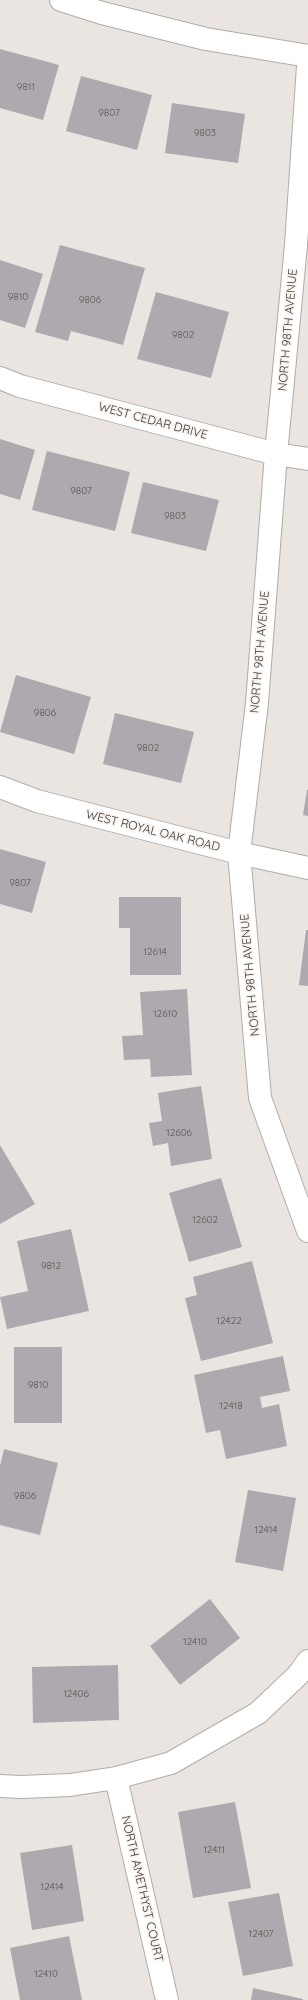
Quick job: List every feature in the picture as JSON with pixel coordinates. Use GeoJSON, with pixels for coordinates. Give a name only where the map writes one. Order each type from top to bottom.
{"type":"FeatureCollection","features":[{"type":"Feature","properties":{"kind":"street"},"geometry":{"type":"LineString","coordinates":[[61,0],[102,13],[206,39],[308,56]]}},
{"type":"Feature","properties":{"kind":"street","name":"NORTH 98TH AVENUE"},"geometry":{"type":"LineString","coordinates":[[308,66],[296,244],[276,454],[256,703],[239,853],[260,1098],[308,1231]]}},
{"type":"Feature","properties":{"kind":"street","name":"WEST CEDAR DRIVE"},"geometry":{"type":"LineString","coordinates":[[0,378],[20,386],[276,454],[308,459]]}},
{"type":"Feature","properties":{"kind":"street","name":"WEST ROYAL OAK ROAD"},"geometry":{"type":"LineString","coordinates":[[0,787],[37,801],[239,853],[308,868]]}},
{"type":"Feature","properties":{"kind":"street"},"geometry":{"type":"LineString","coordinates":[[0,1786],[21,1787],[70,1785],[116,1778],[171,1762],[258,1713],[298,1675],[308,1661]]}},
{"type":"Feature","properties":{"kind":"street","name":"NORTH AMETHYST COURT"},"geometry":{"type":"LineString","coordinates":[[116,1778],[167,2000]]}},
{"type":"Feature","properties":{"kind":"building"},"geometry":{"type":"Polygon","coordinates":[[[0,49],[59,65],[43,120],[0,108],[0,49]]]}},
{"type":"Feature","properties":{"kind":"building"},"geometry":{"type":"Polygon","coordinates":[[[81,76],[152,95],[137,150],[66,131],[81,76]]]}},
{"type":"Feature","properties":{"kind":"building"},"geometry":{"type":"Polygon","coordinates":[[[172,103],[245,114],[238,163],[165,153],[172,103]]]}},
{"type":"Feature","properties":{"kind":"building"},"geometry":{"type":"Polygon","coordinates":[[[60,245],[145,268],[123,345],[71,331],[68,341],[35,332],[60,245]]]}},
{"type":"Feature","properties":{"kind":"building"},"geometry":{"type":"Polygon","coordinates":[[[0,260],[43,274],[25,328],[0,320],[0,260]]]}},
{"type":"Feature","properties":{"kind":"building"},"geometry":{"type":"Polygon","coordinates":[[[156,292],[229,312],[211,378],[137,359],[156,292]]]}},
{"type":"Feature","properties":{"kind":"building"},"geometry":{"type":"Polygon","coordinates":[[[0,439],[35,450],[20,500],[0,494],[0,439]]]}},
{"type":"Feature","properties":{"kind":"building"},"geometry":{"type":"Polygon","coordinates":[[[47,451],[130,472],[115,531],[32,510],[47,451]]]}},
{"type":"Feature","properties":{"kind":"building"},"geometry":{"type":"Polygon","coordinates":[[[143,482],[219,500],[206,551],[131,533],[143,482]]]}},
{"type":"Feature","properties":{"kind":"building"},"geometry":{"type":"Polygon","coordinates":[[[16,675],[91,697],[74,754],[0,732],[16,675]]]}},
{"type":"Feature","properties":{"kind":"building"},"geometry":{"type":"Polygon","coordinates":[[[115,713],[194,732],[181,783],[103,764],[115,713]]]}},
{"type":"Feature","properties":{"kind":"building"},"geometry":{"type":"Polygon","coordinates":[[[308,790],[308,816],[303,815],[308,790]]]}},
{"type":"Feature","properties":{"kind":"building"},"geometry":{"type":"Polygon","coordinates":[[[0,849],[46,862],[32,913],[0,904],[0,849]]]}},
{"type":"Feature","properties":{"kind":"building"},"geometry":{"type":"Polygon","coordinates":[[[119,897],[181,897],[181,975],[130,975],[130,928],[119,928],[119,897]]]}},
{"type":"Feature","properties":{"kind":"building"},"geometry":{"type":"Polygon","coordinates":[[[306,930],[308,930],[308,986],[299,985],[306,930]]]}},
{"type":"Feature","properties":{"kind":"building"},"geometry":{"type":"Polygon","coordinates":[[[187,989],[192,1075],[151,1077],[150,1059],[124,1060],[122,1036],[143,1035],[140,992],[187,989]]]}},
{"type":"Feature","properties":{"kind":"building"},"geometry":{"type":"Polygon","coordinates":[[[201,1086],[212,1159],[171,1166],[168,1143],[153,1146],[149,1123],[162,1121],[158,1093],[201,1086]]]}},
{"type":"Feature","properties":{"kind":"building"},"geometry":{"type":"Polygon","coordinates":[[[0,1145],[35,1204],[0,1224],[0,1145]]]}},
{"type":"Feature","properties":{"kind":"building"},"geometry":{"type":"Polygon","coordinates":[[[221,1178],[242,1247],[189,1262],[169,1193],[221,1178]]]}},
{"type":"Feature","properties":{"kind":"building"},"geometry":{"type":"Polygon","coordinates":[[[71,1229],[89,1311],[7,1329],[0,1297],[28,1291],[17,1241],[71,1229]]]}},
{"type":"Feature","properties":{"kind":"building"},"geometry":{"type":"Polygon","coordinates":[[[252,1261],[273,1343],[201,1361],[185,1298],[197,1295],[193,1277],[252,1261]]]}},
{"type":"Feature","properties":{"kind":"building"},"geometry":{"type":"Polygon","coordinates":[[[14,1347],[62,1347],[62,1423],[14,1423],[14,1347]]]}},
{"type":"Feature","properties":{"kind":"building"},"geometry":{"type":"Polygon","coordinates":[[[283,1356],[290,1391],[260,1397],[262,1408],[279,1404],[287,1446],[226,1459],[220,1430],[206,1433],[194,1375],[283,1356]]]}},
{"type":"Feature","properties":{"kind":"building"},"geometry":{"type":"Polygon","coordinates":[[[4,1449],[58,1463],[40,1535],[0,1525],[0,1466],[4,1449]]]}},
{"type":"Feature","properties":{"kind":"building"},"geometry":{"type":"Polygon","coordinates":[[[248,1490],[296,1498],[283,1571],[235,1562],[248,1490]]]}},
{"type":"Feature","properties":{"kind":"building"},"geometry":{"type":"Polygon","coordinates":[[[210,1599],[240,1638],[180,1685],[150,1646],[210,1599]]]}},
{"type":"Feature","properties":{"kind":"building"},"geometry":{"type":"Polygon","coordinates":[[[118,1665],[119,1720],[33,1723],[32,1667],[118,1665]]]}},
{"type":"Feature","properties":{"kind":"building"},"geometry":{"type":"Polygon","coordinates":[[[235,1802],[251,1888],[193,1898],[178,1812],[235,1802]]]}},
{"type":"Feature","properties":{"kind":"building"},"geometry":{"type":"Polygon","coordinates":[[[72,1845],[84,1921],[32,1930],[20,1853],[72,1845]]]}},
{"type":"Feature","properties":{"kind":"building"},"geometry":{"type":"Polygon","coordinates":[[[279,1893],[293,1966],[243,1976],[228,1902],[279,1893]]]}},
{"type":"Feature","properties":{"kind":"building"},"geometry":{"type":"Polygon","coordinates":[[[69,1936],[82,2000],[20,2000],[10,1948],[69,1936]]]}},
{"type":"Feature","properties":{"kind":"building"},"geometry":{"type":"Polygon","coordinates":[[[253,1988],[303,1999],[303,2000],[251,2000],[253,1988]]]}}]}
